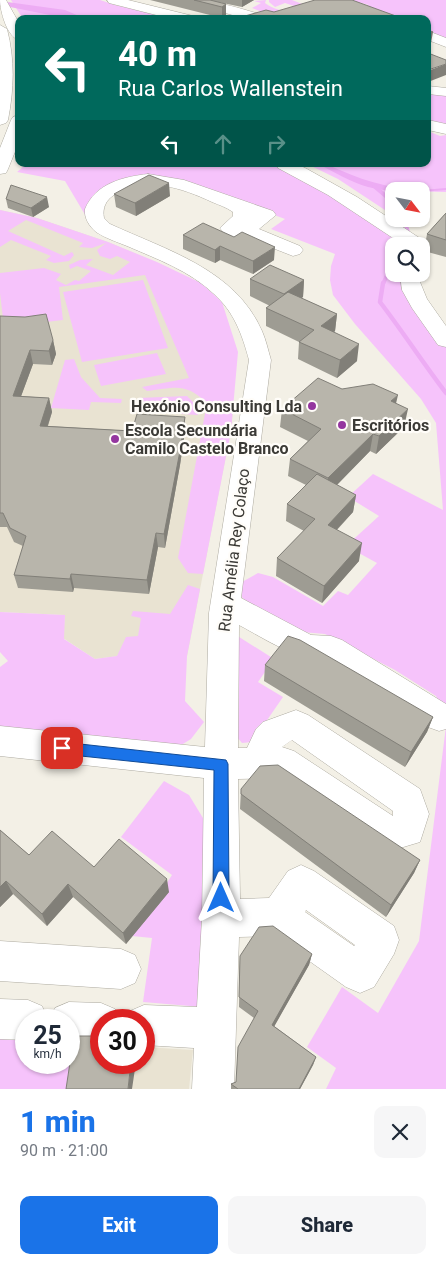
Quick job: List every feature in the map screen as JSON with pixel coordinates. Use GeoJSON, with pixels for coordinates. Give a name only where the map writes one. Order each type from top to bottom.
{"type":"FeatureCollection","features":[{"type":"Feature","properties":{"kind":"main road"},"geometry":{"type":"LineString","coordinates":[[0,0],[15,28]]}},
{"type":"Feature","properties":{"kind":"main road"},"geometry":{"type":"LineString","coordinates":[[113,0],[172,15]]}},
{"type":"Feature","properties":{"kind":"main road"},"geometry":{"type":"LineString","coordinates":[[194,0],[249,15]]}},
{"type":"Feature","properties":{"kind":"main road"},"geometry":{"type":"LineString","coordinates":[[0,29],[6,54],[5,94],[0,120]]}},
{"type":"Feature","properties":{"kind":"main road"},"geometry":{"type":"LineString","coordinates":[[431,36],[446,44]]}},
{"type":"Feature","properties":{"kind":"main road"},"geometry":{"type":"LineString","coordinates":[[431,90],[446,92]]}},
{"type":"Feature","properties":{"kind":"main road"},"geometry":{"type":"LineString","coordinates":[[0,168],[15,130]]}},
{"type":"Feature","properties":{"kind":"main road"},"geometry":{"type":"LineString","coordinates":[[291,167],[312,176],[340,193],[403,237]]}},
{"type":"Feature","properties":{"kind":"main road","name":"Rua Amélia Rey Colaço"},"geometry":{"type":"LineString","coordinates":[[213,1089],[221,918],[221,764],[225,604],[260,360],[255,342],[234,301],[210,278],[103,228],[96,222],[93,216],[102,195],[123,184],[136,181],[169,181],[218,198]]}},
{"type":"Feature","properties":{"kind":"main road"},"geometry":{"type":"LineString","coordinates":[[218,198],[267,215],[244,224]]}},
{"type":"Feature","properties":{"kind":"main road"},"geometry":{"type":"LineString","coordinates":[[218,198],[241,210],[244,224],[293,250]]}},
{"type":"Feature","properties":{"kind":"main road"},"geometry":{"type":"LineString","coordinates":[[410,282],[417,301],[446,340]]}},
{"type":"Feature","properties":{"kind":"main road"},"geometry":{"type":"LineString","coordinates":[[225,604],[307,647],[331,649],[439,717]]}},
{"type":"Feature","properties":{"kind":"main road"},"geometry":{"type":"LineString","coordinates":[[0,741],[221,764],[260,762]]}},
{"type":"Feature","properties":{"kind":"main road"},"geometry":{"type":"LineString","coordinates":[[221,918],[280,917]]}},
{"type":"Feature","properties":{"kind":"main road"},"geometry":{"type":"LineString","coordinates":[[0,962],[121,969]]}},
{"type":"Feature","properties":{"kind":"main road"},"geometry":{"type":"LineString","coordinates":[[0,1019],[15,1020]]}},
{"type":"Feature","properties":{"kind":"main road"},"geometry":{"type":"LineString","coordinates":[[155,1026],[217,1029]]}},
{"type":"Feature","properties":{"kind":"shaded area"},"geometry":{"type":"Polygon","coordinates":[[[11,0],[100,0],[157,15],[20,15],[11,0]]]}},
{"type":"Feature","properties":{"kind":"shaded area"},"geometry":{"type":"Polygon","coordinates":[[[266,0],[265,3],[269,6],[290,12],[306,10],[285,3],[275,7],[269,2],[269,0],[292,0],[331,15],[294,15],[287,12],[270,15],[252,8],[261,3],[254,1],[266,0]]]}},
{"type":"Feature","properties":{"kind":"shaded area"},"geometry":{"type":"Polygon","coordinates":[[[349,0],[446,0],[446,39],[431,33],[431,15],[385,15],[366,6],[369,5],[349,0]]]}},
{"type":"Feature","properties":{"kind":"shaded area"},"geometry":{"type":"Polygon","coordinates":[[[0,1],[65,10],[77,15],[50,15],[0,5],[0,1]]]}},
{"type":"Feature","properties":{"kind":"shaded area"},"geometry":{"type":"Polygon","coordinates":[[[431,93],[446,94],[446,125],[431,122],[431,93]]]}},
{"type":"Feature","properties":{"kind":"shaded area"},"geometry":{"type":"Polygon","coordinates":[[[431,132],[440,136],[446,135],[446,192],[430,192],[430,182],[385,182],[385,210],[338,179],[313,167],[431,167],[431,132]]]}},
{"type":"Feature","properties":{"kind":"shaded area"},"geometry":{"type":"Polygon","coordinates":[[[23,167],[279,167],[308,180],[399,237],[385,237],[385,282],[405,282],[446,347],[446,717],[436,696],[395,670],[325,634],[302,632],[252,608],[241,596],[242,582],[258,573],[273,577],[323,606],[338,591],[348,595],[377,563],[346,546],[379,516],[348,497],[373,474],[443,510],[436,423],[421,399],[355,324],[333,295],[330,280],[331,266],[335,254],[271,229],[285,219],[182,181],[105,188],[92,198],[86,207],[87,218],[65,181],[17,172],[23,167]]]}},
{"type":"Feature","properties":{"kind":"shaded area"},"geometry":{"type":"Polygon","coordinates":[[[324,167],[334,167],[385,185],[385,190],[355,182],[324,167]]]}},
{"type":"Feature","properties":{"kind":"shaded area"},"geometry":{"type":"Polygon","coordinates":[[[446,188],[446,190],[430,191],[430,189],[446,188]]]}},
{"type":"Feature","properties":{"kind":"shaded area","name":"Escola Secundária Camilo Castelo Branco"},"geometry":{"type":"Polygon","coordinates":[[[0,210],[37,218],[108,242],[169,268],[233,410],[231,430],[187,656],[135,654],[95,659],[63,638],[65,615],[0,613],[0,210]]]}},
{"type":"Feature","properties":{"kind":"shaded area"},"geometry":{"type":"Polygon","coordinates":[[[0,210],[37,218],[108,242],[157,262],[201,283],[222,302],[238,352],[231,431],[203,574],[188,573],[178,558],[207,403],[186,389],[173,388],[147,391],[142,387],[189,378],[145,275],[59,287],[63,320],[4,327],[0,273],[44,268],[61,274],[56,280],[66,285],[75,280],[79,281],[91,271],[77,266],[70,269],[69,265],[80,260],[93,259],[86,265],[113,275],[130,262],[117,256],[110,259],[100,256],[97,250],[106,243],[92,248],[79,247],[83,243],[26,220],[8,231],[64,256],[72,252],[74,255],[69,261],[54,263],[46,260],[51,256],[11,240],[0,247],[0,210]]]}},
{"type":"Feature","properties":{"kind":"shaded area"},"geometry":{"type":"Polygon","coordinates":[[[143,280],[168,348],[82,362],[63,292],[143,280]]]}},
{"type":"Feature","properties":{"kind":"shaded area"},"geometry":{"type":"Polygon","coordinates":[[[157,353],[166,374],[101,386],[94,365],[157,353]]]}},
{"type":"Feature","properties":{"kind":"shaded area"},"geometry":{"type":"Polygon","coordinates":[[[74,359],[81,377],[100,398],[122,399],[121,403],[91,402],[89,410],[51,408],[65,360],[74,359]]]}},
{"type":"Feature","properties":{"kind":"shaded area"},"geometry":{"type":"Polygon","coordinates":[[[187,396],[197,406],[198,415],[135,411],[138,398],[187,396]]]}},
{"type":"Feature","properties":{"kind":"shaded area"},"geometry":{"type":"Polygon","coordinates":[[[188,585],[200,589],[187,656],[185,701],[204,722],[191,739],[173,750],[0,730],[0,667],[8,661],[0,652],[0,612],[65,615],[64,639],[95,659],[117,656],[126,637],[138,636],[141,618],[131,616],[133,611],[170,614],[188,585]]]}},
{"type":"Feature","properties":{"kind":"shaded area"},"geometry":{"type":"Polygon","coordinates":[[[236,635],[274,659],[258,682],[283,697],[252,742],[242,743],[236,736],[236,635]]]}},
{"type":"Feature","properties":{"kind":"shaded area"},"geometry":{"type":"Polygon","coordinates":[[[446,726],[446,1089],[326,1089],[336,1068],[307,1047],[342,987],[378,1013],[419,941],[446,726]]]}},
{"type":"Feature","properties":{"kind":"shaded area"},"geometry":{"type":"Polygon","coordinates":[[[164,781],[189,795],[206,823],[202,1007],[143,1002],[152,938],[132,936],[172,875],[121,837],[164,781]]]}},
{"type":"Feature","properties":{"kind":"shaded area"},"geometry":{"type":"Polygon","coordinates":[[[0,1039],[15,1040],[15,1074],[80,1074],[80,1050],[90,1055],[90,1074],[155,1074],[155,1048],[193,1050],[189,1089],[0,1089],[0,1039]]]}},
{"type":"Feature","properties":{"kind":"shaded area"},"geometry":{"type":"Polygon","coordinates":[[[0,1039],[15,1040],[15,1074],[74,1074],[72,1089],[0,1089],[0,1039]]]}},
{"type":"Feature","properties":{"kind":"building"},"geometry":{"type":"Polygon","coordinates":[[[194,0],[210,0],[226,4],[222,7],[194,0]]]}},
{"type":"Feature","properties":{"kind":"building"},"geometry":{"type":"Polygon","coordinates":[[[315,0],[352,0],[393,15],[248,15],[266,10],[274,12],[315,0]]]}},
{"type":"Feature","properties":{"kind":"building"},"geometry":{"type":"Polygon","coordinates":[[[431,54],[446,60],[446,64],[431,69],[431,54]]]}},
{"type":"Feature","properties":{"kind":"building"},"geometry":{"type":"Polygon","coordinates":[[[149,175],[169,183],[135,203],[114,194],[149,175]]]}},
{"type":"Feature","properties":{"kind":"building"},"geometry":{"type":"Polygon","coordinates":[[[11,185],[47,197],[31,208],[6,199],[11,185]]]}},
{"type":"Feature","properties":{"kind":"building"},"geometry":{"type":"Polygon","coordinates":[[[446,213],[446,240],[427,234],[446,213]]]}},
{"type":"Feature","properties":{"kind":"building"},"geometry":{"type":"Polygon","coordinates":[[[203,223],[234,237],[242,232],[275,247],[253,261],[220,246],[215,250],[183,235],[203,223]]]}},
{"type":"Feature","properties":{"kind":"building"},"geometry":{"type":"Polygon","coordinates":[[[270,265],[304,280],[284,294],[250,279],[270,265]]]}},
{"type":"Feature","properties":{"kind":"building"},"geometry":{"type":"Polygon","coordinates":[[[288,292],[337,314],[321,326],[359,344],[340,360],[299,342],[314,330],[266,308],[288,292]]]}},
{"type":"Feature","properties":{"kind":"building"},"geometry":{"type":"Polygon","coordinates":[[[46,314],[53,340],[49,351],[30,350],[13,396],[49,398],[40,426],[132,431],[137,414],[185,417],[164,534],[156,533],[147,580],[71,574],[70,579],[14,575],[26,536],[10,528],[3,513],[0,513],[0,316],[25,317],[46,314]]]}},
{"type":"Feature","properties":{"kind":"building"},"geometry":{"type":"Polygon","coordinates":[[[318,378],[342,389],[373,384],[398,395],[391,401],[408,409],[379,436],[373,434],[328,478],[290,459],[321,429],[282,409],[318,378]]]}},
{"type":"Feature","properties":{"kind":"building"},"geometry":{"type":"Polygon","coordinates":[[[317,474],[356,495],[328,525],[362,543],[324,586],[277,558],[315,519],[287,504],[317,474]]]}},
{"type":"Feature","properties":{"kind":"building"},"geometry":{"type":"Polygon","coordinates":[[[288,636],[300,640],[433,717],[411,752],[265,665],[288,636]]]}},
{"type":"Feature","properties":{"kind":"building"},"geometry":{"type":"Polygon","coordinates":[[[278,765],[420,860],[391,905],[241,794],[241,789],[260,766],[278,765]]]}},
{"type":"Feature","properties":{"kind":"building"},"geometry":{"type":"Polygon","coordinates":[[[0,830],[29,855],[52,831],[94,867],[119,839],[167,879],[123,933],[68,884],[42,914],[6,881],[0,887],[0,830]]]}},
{"type":"Feature","properties":{"kind":"building"},"geometry":{"type":"Polygon","coordinates":[[[273,926],[312,954],[272,1025],[316,1057],[299,1089],[238,1089],[231,1084],[236,1082],[238,1047],[258,1011],[239,997],[240,956],[259,927],[273,926]]]}},
{"type":"Feature","properties":{"kind":"building"},"geometry":{"type":"Polygon","coordinates":[[[80,1036],[90,1036],[90,1074],[130,1074],[128,1089],[66,1089],[68,1074],[80,1074],[80,1036]]]}},
{"type":"Feature","properties":{"kind":"waterway"},"geometry":{"type":"LineString","coordinates":[[374,186],[385,195]]}},
{"type":"Feature","properties":{"kind":"waterway"},"geometry":{"type":"LineString","coordinates":[[405,237],[408,232],[407,228]]}},
{"type":"Feature","properties":{"kind":"waterway"},"geometry":{"type":"LineString","coordinates":[[383,284],[385,279]]}},
{"type":"Feature","properties":{"kind":"waterway"},"geometry":{"type":"LineString","coordinates":[[383,283],[380,302],[446,393]]}},
{"type":"Feature","properties":{"kind":"place","name":"Hexónio Consulting Lda"},"geometry":{"type":"Point","coordinates":[312,406]}},
{"type":"Feature","properties":{"kind":"place","name":"Escritórios"},"geometry":{"type":"Point","coordinates":[342,425]}},
{"type":"Feature","properties":{"kind":"place","name":"Escola Secundária Camilo Castelo Branco"},"geometry":{"type":"Point","coordinates":[115,439]}},
{"type":"Feature","properties":{"kind":"route"},"geometry":{"type":"LineString","coordinates":[[62,748],[221,764],[221,898]]}}]}
